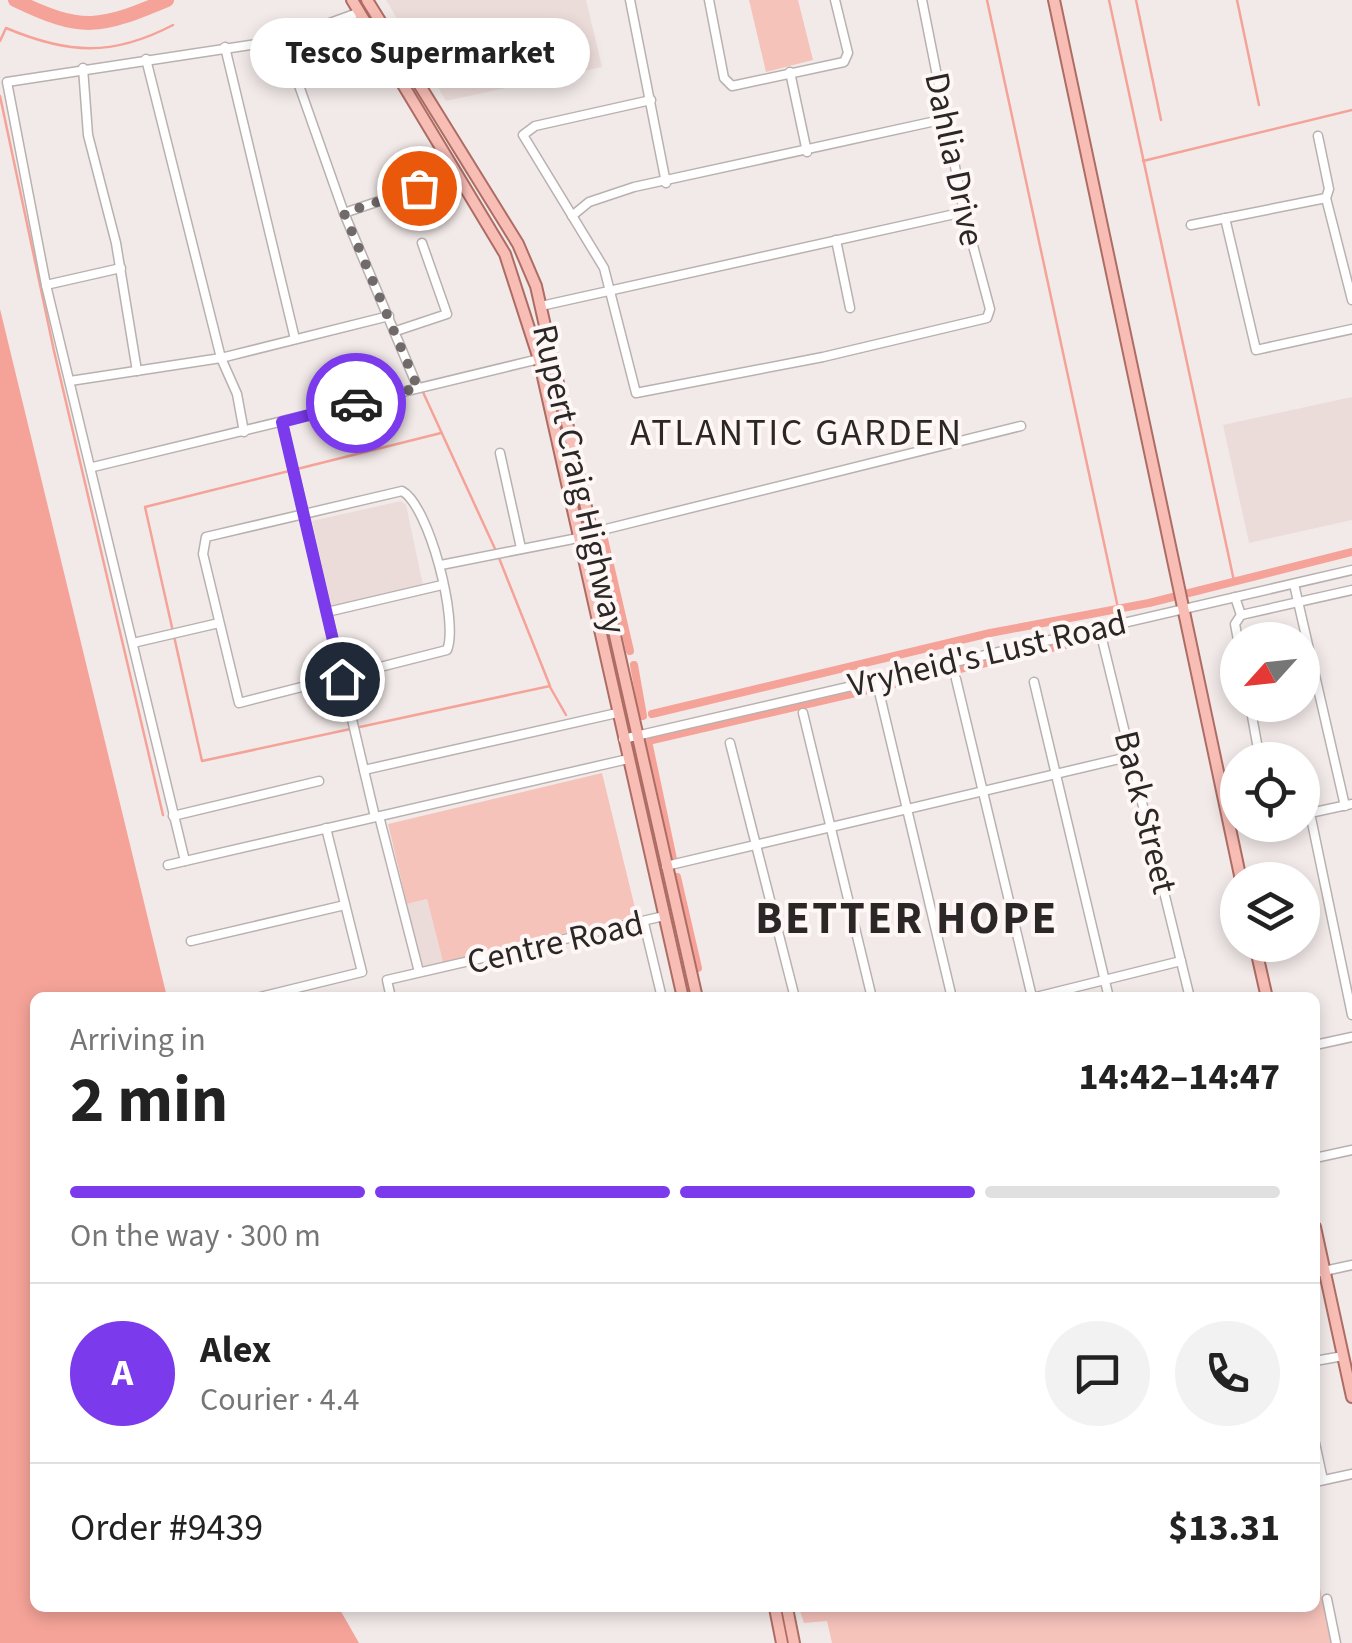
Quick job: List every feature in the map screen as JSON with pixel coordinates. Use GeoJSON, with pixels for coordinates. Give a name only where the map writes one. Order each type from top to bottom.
{"type":"FeatureCollection","features":[{"type":"Feature","properties":{"kind":"main road","name":"Rupert Craig Highway"},"geometry":{"type":"LineString","coordinates":[[352,0],[516,277],[538,358],[682,992]]}},
{"type":"Feature","properties":{"kind":"main road","name":"Rupert Craig Highway"},"geometry":{"type":"LineString","coordinates":[[367,0],[518,244],[541,306],[696,992]]}},
{"type":"Feature","properties":{"kind":"main road"},"geometry":{"type":"LineString","coordinates":[[1054,0],[1237,862]]}},
{"type":"Feature","properties":{"kind":"main road"},"geometry":{"type":"LineString","coordinates":[[1259,962],[1265,992]]}},
{"type":"Feature","properties":{"kind":"main road"},"geometry":{"type":"LineString","coordinates":[[1320,1272],[1352,1397]]}},
{"type":"Feature","properties":{"kind":"main road"},"geometry":{"type":"LineString","coordinates":[[782,1643],[786,1612]]}},
{"type":"Feature","properties":{"kind":"main road"},"geometry":{"type":"LineString","coordinates":[[787,1612],[794,1643]]}},
{"type":"Feature","properties":{"kind":"street"},"geometry":{"type":"LineString","coordinates":[[630,0],[666,183]]}},
{"type":"Feature","properties":{"kind":"street"},"geometry":{"type":"LineString","coordinates":[[709,0],[724,78],[732,86],[847,58],[835,0]]}},
{"type":"Feature","properties":{"kind":"street","name":"Dahlia Drive"},"geometry":{"type":"LineString","coordinates":[[611,289],[636,393],[823,357],[987,318],[990,309],[964,212],[922,0]]}},
{"type":"Feature","properties":{"kind":"street"},"geometry":{"type":"LineString","coordinates":[[185,861],[46,285],[7,82],[283,40],[360,12]]}},
{"type":"Feature","properties":{"kind":"street"},"geometry":{"type":"LineString","coordinates":[[283,40],[344,213],[418,388]]}},
{"type":"Feature","properties":{"kind":"street"},"geometry":{"type":"LineString","coordinates":[[225,47],[295,340]]}},
{"type":"Feature","properties":{"kind":"street"},"geometry":{"type":"LineString","coordinates":[[146,59],[220,358],[237,394],[244,432]]}},
{"type":"Feature","properties":{"kind":"street"},"geometry":{"type":"LineString","coordinates":[[83,68],[88,135],[121,268],[138,370]]}},
{"type":"Feature","properties":{"kind":"street"},"geometry":{"type":"LineString","coordinates":[[790,72],[806,152]]}},
{"type":"Feature","properties":{"kind":"street"},"geometry":{"type":"LineString","coordinates":[[611,289],[526,142],[526,131],[651,100]]}},
{"type":"Feature","properties":{"kind":"street"},"geometry":{"type":"LineString","coordinates":[[572,216],[603,196],[946,119]]}},
{"type":"Feature","properties":{"kind":"street"},"geometry":{"type":"LineString","coordinates":[[1318,136],[1328,189],[1326,198],[1352,300]]}},
{"type":"Feature","properties":{"kind":"street"},"geometry":{"type":"LineString","coordinates":[[344,213],[456,174]]}},
{"type":"Feature","properties":{"kind":"street"},"geometry":{"type":"LineString","coordinates":[[1190,225],[1326,198]]}},
{"type":"Feature","properties":{"kind":"street"},"geometry":{"type":"LineString","coordinates":[[541,306],[964,212]]}},
{"type":"Feature","properties":{"kind":"street"},"geometry":{"type":"LineString","coordinates":[[1225,218],[1256,350],[1352,330]]}},
{"type":"Feature","properties":{"kind":"street"},"geometry":{"type":"LineString","coordinates":[[836,240],[850,308]]}},
{"type":"Feature","properties":{"kind":"street"},"geometry":{"type":"LineString","coordinates":[[396,332],[447,314],[422,243]]}},
{"type":"Feature","properties":{"kind":"street"},"geometry":{"type":"LineString","coordinates":[[46,285],[121,268]]}},
{"type":"Feature","properties":{"kind":"street"},"geometry":{"type":"LineString","coordinates":[[70,381],[220,358],[389,316]]}},
{"type":"Feature","properties":{"kind":"street"},"geometry":{"type":"LineString","coordinates":[[93,467],[538,358]]}},
{"type":"Feature","properties":{"kind":"street"},"geometry":{"type":"LineString","coordinates":[[282,422],[364,770],[419,972]]}},
{"type":"Feature","properties":{"kind":"street"},"geometry":{"type":"LineString","coordinates":[[590,533],[1022,426]]}},
{"type":"Feature","properties":{"kind":"street"},"geometry":{"type":"LineString","coordinates":[[500,453],[522,548]]}},
{"type":"Feature","properties":{"kind":"street"},"geometry":{"type":"LineString","coordinates":[[402,490],[416,506],[442,566],[450,625],[447,650],[239,703],[203,554],[206,537],[303,512],[402,490]]}},
{"type":"Feature","properties":{"kind":"street"},"geometry":{"type":"LineString","coordinates":[[442,566],[578,538]]}},
{"type":"Feature","properties":{"kind":"street","name":"Vryheid's Lust Road"},"geometry":{"type":"LineString","coordinates":[[623,739],[1100,629],[1180,600],[1235,597],[1352,570]]}},
{"type":"Feature","properties":{"kind":"street"},"geometry":{"type":"LineString","coordinates":[[1294,584],[1348,805],[1310,814],[1352,1015]]}},
{"type":"Feature","properties":{"kind":"street"},"geometry":{"type":"LineString","coordinates":[[326,612],[442,586]]}},
{"type":"Feature","properties":{"kind":"street"},"geometry":{"type":"LineString","coordinates":[[1236,622],[1241,615],[1352,590]]}},
{"type":"Feature","properties":{"kind":"street"},"geometry":{"type":"LineString","coordinates":[[1235,597],[1241,615]]}},
{"type":"Feature","properties":{"kind":"street"},"geometry":{"type":"LineString","coordinates":[[133,643],[219,623]]}},
{"type":"Feature","properties":{"kind":"street","name":"Back Street"},"geometry":{"type":"LineString","coordinates":[[1100,629],[1189,992]]}},
{"type":"Feature","properties":{"kind":"street"},"geometry":{"type":"LineString","coordinates":[[956,679],[1031,992]]}},
{"type":"Feature","properties":{"kind":"street"},"geometry":{"type":"LineString","coordinates":[[876,680],[951,992]]}},
{"type":"Feature","properties":{"kind":"street"},"geometry":{"type":"LineString","coordinates":[[1034,682],[1108,992]]}},
{"type":"Feature","properties":{"kind":"street"},"geometry":{"type":"LineString","coordinates":[[364,770],[617,713]]}},
{"type":"Feature","properties":{"kind":"street"},"geometry":{"type":"LineString","coordinates":[[802,713],[871,992]]}},
{"type":"Feature","properties":{"kind":"street"},"geometry":{"type":"LineString","coordinates":[[730,743],[793,992]]}},
{"type":"Feature","properties":{"kind":"street"},"geometry":{"type":"LineString","coordinates":[[666,866],[1132,756]]}},
{"type":"Feature","properties":{"kind":"street"},"geometry":{"type":"LineString","coordinates":[[168,865],[628,759]]}},
{"type":"Feature","properties":{"kind":"street"},"geometry":{"type":"LineString","coordinates":[[173,816],[319,780]]}},
{"type":"Feature","properties":{"kind":"street"},"geometry":{"type":"LineString","coordinates":[[280,992],[362,972],[326,828]]}},
{"type":"Feature","properties":{"kind":"street"},"geometry":{"type":"LineString","coordinates":[[192,941],[345,905]]}},
{"type":"Feature","properties":{"kind":"street","name":"Centre Road"},"geometry":{"type":"LineString","coordinates":[[390,992],[387,980],[644,924],[664,916]]}},
{"type":"Feature","properties":{"kind":"street"},"geometry":{"type":"LineString","coordinates":[[644,924],[661,992]]}},
{"type":"Feature","properties":{"kind":"street"},"geometry":{"type":"LineString","coordinates":[[1056,992],[1181,961]]}},
{"type":"Feature","properties":{"kind":"street"},"geometry":{"type":"LineString","coordinates":[[1320,1044],[1352,1037]]}},
{"type":"Feature","properties":{"kind":"street"},"geometry":{"type":"LineString","coordinates":[[1320,1157],[1352,1150]]}},
{"type":"Feature","properties":{"kind":"street"},"geometry":{"type":"LineString","coordinates":[[1320,1272],[1352,1265]]}},
{"type":"Feature","properties":{"kind":"street"},"geometry":{"type":"LineString","coordinates":[[1320,1360],[1343,1356]]}},
{"type":"Feature","properties":{"kind":"street"},"geometry":{"type":"LineString","coordinates":[[1320,1481],[1352,1474]]}},
{"type":"Feature","properties":{"kind":"street"},"geometry":{"type":"LineString","coordinates":[[1326,1599],[1336,1643]]}},
{"type":"Feature","properties":{"kind":"shaded area"},"geometry":{"type":"Polygon","coordinates":[[[386,0],[586,0],[602,67],[446,101],[386,0]]]}},
{"type":"Feature","properties":{"kind":"shaded area"},"geometry":{"type":"Polygon","coordinates":[[[749,0],[798,0],[813,60],[766,72],[749,0]]]}},
{"type":"Feature","properties":{"kind":"shaded area"},"geometry":{"type":"Polygon","coordinates":[[[0,309],[166,992],[30,992],[30,1612],[341,1612],[359,1643],[0,1643],[0,309]]]}},
{"type":"Feature","properties":{"kind":"shaded area"},"geometry":{"type":"Polygon","coordinates":[[[1352,397],[1352,520],[1249,543],[1223,425],[1352,397]]]}},
{"type":"Feature","properties":{"kind":"shaded area"},"geometry":{"type":"Polygon","coordinates":[[[401,501],[406,505],[423,585],[331,608],[312,521],[401,501]]]}},
{"type":"Feature","properties":{"kind":"shaded area"},"geometry":{"type":"Polygon","coordinates":[[[602,773],[637,916],[443,962],[427,899],[407,904],[388,824],[602,773]]]}},
{"type":"Feature","properties":{"kind":"shaded area"},"geometry":{"type":"Polygon","coordinates":[[[427,899],[443,962],[423,967],[407,904],[427,899]]]}},
{"type":"Feature","properties":{"kind":"shaded area"},"geometry":{"type":"Polygon","coordinates":[[[1320,1588],[1331,1643],[832,1643],[827,1621],[804,1623],[800,1612],[1320,1612],[1320,1588]]]}},
{"type":"Feature","properties":{"kind":"waterway"},"geometry":{"type":"LineString","coordinates":[[15,0],[58,18],[91,23],[125,16],[167,0]]}},
{"type":"Feature","properties":{"kind":"waterway"},"geometry":{"type":"LineString","coordinates":[[987,0],[1118,608]]}},
{"type":"Feature","properties":{"kind":"waterway"},"geometry":{"type":"LineString","coordinates":[[1109,0],[1234,581]]}},
{"type":"Feature","properties":{"kind":"waterway"},"geometry":{"type":"LineString","coordinates":[[1136,0],[1161,120]]}},
{"type":"Feature","properties":{"kind":"waterway"},"geometry":{"type":"LineString","coordinates":[[1237,0],[1259,105]]}},
{"type":"Feature","properties":{"kind":"waterway"},"geometry":{"type":"LineString","coordinates":[[0,41],[6,28],[70,47],[110,47],[173,25]]}},
{"type":"Feature","properties":{"kind":"waterway"},"geometry":{"type":"LineString","coordinates":[[0,96],[54,351],[163,815]]}},
{"type":"Feature","properties":{"kind":"waterway"},"geometry":{"type":"LineString","coordinates":[[1143,161],[1352,110]]}},
{"type":"Feature","properties":{"kind":"waterway"},"geometry":{"type":"LineString","coordinates":[[422,390],[496,551]]}},
{"type":"Feature","properties":{"kind":"waterway"},"geometry":{"type":"LineString","coordinates":[[297,469],[441,433]]}},
{"type":"Feature","properties":{"kind":"waterway"},"geometry":{"type":"LineString","coordinates":[[289,471],[145,507],[202,761],[550,686],[499,558]]}},
{"type":"Feature","properties":{"kind":"waterway"},"geometry":{"type":"LineString","coordinates":[[604,539],[630,651]]}},
{"type":"Feature","properties":{"kind":"waterway"},"geometry":{"type":"LineString","coordinates":[[652,714],[990,633],[1149,603],[1352,552]]}},
{"type":"Feature","properties":{"kind":"waterway"},"geometry":{"type":"LineString","coordinates":[[673,859],[648,741],[1116,633]]}},
{"type":"Feature","properties":{"kind":"waterway"},"geometry":{"type":"LineString","coordinates":[[634,665],[643,716]]}},
{"type":"Feature","properties":{"kind":"waterway"},"geometry":{"type":"LineString","coordinates":[[550,687],[566,715]]}},
{"type":"Feature","properties":{"kind":"waterway"},"geometry":{"type":"LineString","coordinates":[[677,877],[698,968]]}},
{"type":"Feature","properties":{"kind":"way so far"},"geometry":{"type":"LineString","coordinates":[[356,403],[418,388],[344,213],[419,188]]}},
{"type":"Feature","properties":{"kind":"place","name":"Tesco Supermarket"},"geometry":{"type":"Point","coordinates":[419,188]}},
{"type":"Feature","properties":{"kind":"district","name":"ATLANTIC GARDEN"},"geometry":{"type":"Point","coordinates":[797,432]}},
{"type":"Feature","properties":{"kind":"district","name":"BETTER HOPE"},"geometry":{"type":"Point","coordinates":[907,917]}},
{"type":"Feature","properties":{"kind":"route"},"geometry":{"type":"LineString","coordinates":[[342,679],[282,422],[356,403]]}}]}
